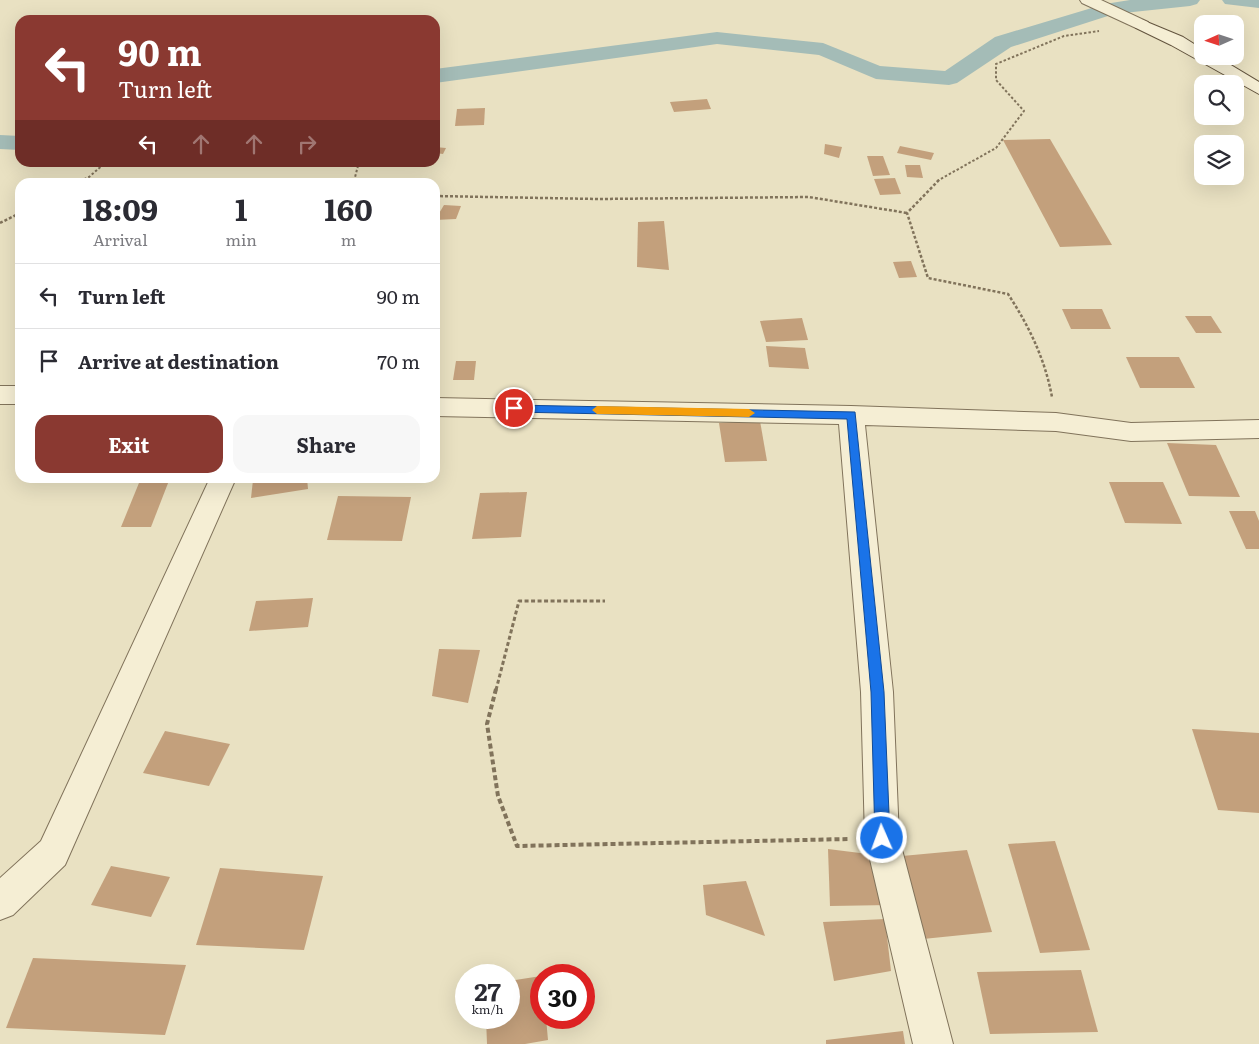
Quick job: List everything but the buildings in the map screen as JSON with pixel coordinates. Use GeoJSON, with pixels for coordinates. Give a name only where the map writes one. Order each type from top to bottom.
{"type":"FeatureCollection","features":[{"type":"Feature","properties":{"kind":"street"},"geometry":{"type":"LineString","coordinates":[[1095,3],[1177,40],[1194,50]]}},
{"type":"Feature","properties":{"kind":"street"},"geometry":{"type":"LineString","coordinates":[[1218,65],[1259,89]]}},
{"type":"Feature","properties":{"kind":"street"},"geometry":{"type":"LineString","coordinates":[[0,395],[15,395]]}},
{"type":"Feature","properties":{"kind":"street"},"geometry":{"type":"LineString","coordinates":[[440,407],[851,415],[1056,422],[1131,432],[1259,429]]}},
{"type":"Feature","properties":{"kind":"street"},"geometry":{"type":"LineString","coordinates":[[851,415],[877,692],[882,838],[933,1044]]}},
{"type":"Feature","properties":{"kind":"street"},"geometry":{"type":"LineString","coordinates":[[0,902],[53,853],[221,483]]}},
{"type":"Feature","properties":{"kind":"path"},"geometry":{"type":"LineString","coordinates":[[907,213],[942,177],[996,148],[1024,111],[996,80],[996,64],[1064,36],[1113,29],[1120,15]]}},
{"type":"Feature","properties":{"kind":"path"},"geometry":{"type":"LineString","coordinates":[[88,178],[101,167]]}},
{"type":"Feature","properties":{"kind":"path"},"geometry":{"type":"LineString","coordinates":[[440,196],[598,199],[808,197],[907,213]]}},
{"type":"Feature","properties":{"kind":"path"},"geometry":{"type":"LineString","coordinates":[[907,213],[928,278],[1008,294],[1025,319],[1049,372],[1056,422]]}},
{"type":"Feature","properties":{"kind":"path"},"geometry":{"type":"LineString","coordinates":[[0,223],[15,216]]}},
{"type":"Feature","properties":{"kind":"path"},"geometry":{"type":"LineString","coordinates":[[605,602],[519,601],[487,724],[498,796],[516,846],[882,838]]}},
{"type":"Feature","properties":{"kind":"waterway"},"geometry":{"type":"LineString","coordinates":[[440,75],[717,38],[823,49],[876,72],[949,78],[1003,42],[1112,8],[1190,0]]}},
{"type":"Feature","properties":{"kind":"waterway"},"geometry":{"type":"LineString","coordinates":[[1232,0],[1259,2]]}},
{"type":"Feature","properties":{"kind":"waterway"},"geometry":{"type":"LineString","coordinates":[[0,142],[15,143]]}},
{"type":"Feature","properties":{"kind":"slow traffic"},"geometry":{"type":"LineString","coordinates":[[597,410],[749,413]]}},
{"type":"Feature","properties":{"kind":"route"},"geometry":{"type":"LineString","coordinates":[[514,408],[851,415],[877,692],[882,838]]}}]}
